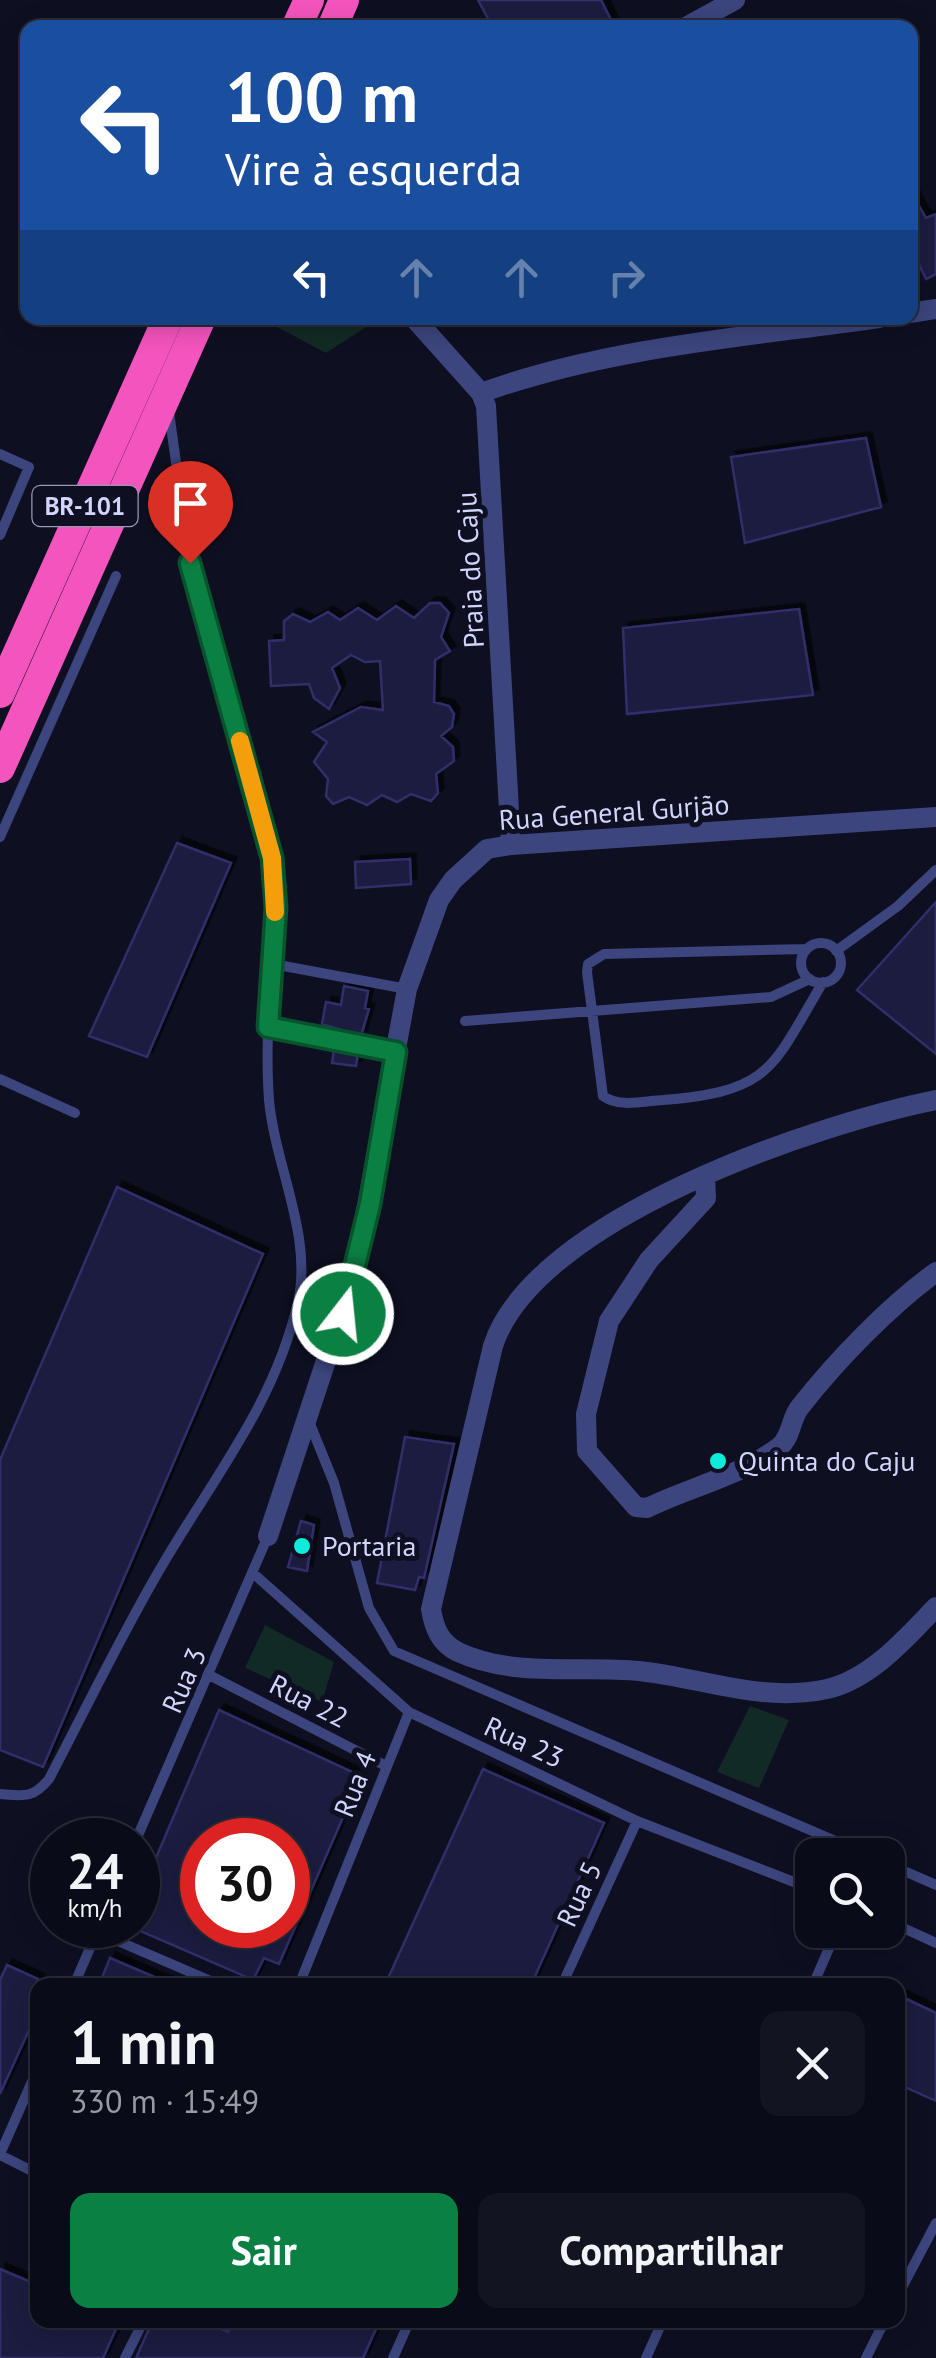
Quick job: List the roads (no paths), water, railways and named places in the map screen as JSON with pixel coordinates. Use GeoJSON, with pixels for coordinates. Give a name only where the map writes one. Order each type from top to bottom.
{"type":"FeatureCollection","features":[{"type":"Feature","properties":{"kind":"highway","name":"BR-101"},"geometry":{"type":"LineString","coordinates":[[0,693],[165,325]]}},
{"type":"Feature","properties":{"kind":"highway","name":"BR-101"},"geometry":{"type":"LineString","coordinates":[[0,768],[198,325]]}},
{"type":"Feature","properties":{"kind":"street"},"geometry":{"type":"LineString","coordinates":[[699,20],[735,0]]}},
{"type":"Feature","properties":{"kind":"street"},"geometry":{"type":"LineString","coordinates":[[420,325],[482,393],[518,380],[646,352],[831,325]]}},
{"type":"Feature","properties":{"kind":"street","name":"Praia do Caju"},"geometry":{"type":"LineString","coordinates":[[482,393],[488,420],[499,586],[511,846]]}},
{"type":"Feature","properties":{"kind":"street","name":"Rua General Gurjão"},"geometry":{"type":"LineString","coordinates":[[268,1536],[354,1276],[407,989],[439,900],[453,880],[487,848],[936,817]]}},
{"type":"Feature","properties":{"kind":"street"},"geometry":{"type":"LineString","coordinates":[[936,1100],[889,1109],[800,1138],[705,1176],[608,1225],[562,1259],[506,1315],[494,1346],[431,1609],[442,1641],[459,1652],[519,1667],[670,1675],[770,1695],[832,1688],[854,1678],[875,1665],[936,1607]]}},
{"type":"Feature","properties":{"kind":"street"},"geometry":{"type":"LineString","coordinates":[[705,1176],[706,1198],[649,1260],[619,1302],[602,1344],[586,1414],[585,1444],[591,1461],[632,1504],[641,1508],[750,1464],[784,1443],[798,1409],[884,1315],[936,1272]]}},
{"type":"Feature","properties":{"kind":"lane"},"geometry":{"type":"LineString","coordinates":[[1,1792],[17,1798],[36,1794],[49,1779],[163,1564],[252,1427],[298,1301],[302,1261],[270,1105],[268,1027],[276,907],[272,858],[190,563],[176,482],[165,380],[189,325]]}},
{"type":"Feature","properties":{"kind":"lane"},"geometry":{"type":"LineString","coordinates":[[0,454],[29,467],[0,535]]}},
{"type":"Feature","properties":{"kind":"lane"},"geometry":{"type":"LineString","coordinates":[[0,836],[116,576]]}},
{"type":"Feature","properties":{"kind":"lane"},"geometry":{"type":"LineString","coordinates":[[0,753],[31,767]]}},
{"type":"Feature","properties":{"kind":"lane"},"geometry":{"type":"LineString","coordinates":[[836,951],[898,906],[936,870]]}},
{"type":"Feature","properties":{"kind":"lane"},"geometry":{"type":"LineString","coordinates":[[825,943],[836,951],[839,970],[823,982],[773,1067],[758,1080],[715,1096],[609,1101],[600,1087],[587,972],[588,964],[604,954],[806,949],[825,943]]}},
{"type":"Feature","properties":{"kind":"lane"},"geometry":{"type":"LineString","coordinates":[[806,949],[802,968],[810,979]]}},
{"type":"Feature","properties":{"kind":"lane"},"geometry":{"type":"LineString","coordinates":[[272,964],[407,989]]}},
{"type":"Feature","properties":{"kind":"lane"},"geometry":{"type":"LineString","coordinates":[[466,1021],[771,997],[810,979],[823,982]]}},
{"type":"Feature","properties":{"kind":"lane"},"geometry":{"type":"LineString","coordinates":[[268,1027],[396,1052]]}},
{"type":"Feature","properties":{"kind":"lane"},"geometry":{"type":"LineString","coordinates":[[0,1079],[75,1113]]}},
{"type":"Feature","properties":{"kind":"lane"},"geometry":{"type":"LineString","coordinates":[[308,1418],[334,1483],[369,1608],[394,1650],[829,1838]]}},
{"type":"Feature","properties":{"kind":"lane","name":"Rua 3"},"geometry":{"type":"LineString","coordinates":[[146,1818],[211,1676],[268,1536]]}},
{"type":"Feature","properties":{"kind":"lane","name":"Rua 23"},"geometry":{"type":"LineString","coordinates":[[254,1574],[409,1712],[638,1821],[795,1882]]}},
{"type":"Feature","properties":{"kind":"lane","name":"Rua 22"},"geometry":{"type":"LineString","coordinates":[[211,1676],[386,1766]]}},
{"type":"Feature","properties":{"kind":"lane","name":"Rua 4"},"geometry":{"type":"LineString","coordinates":[[303,1978],[409,1712]]}},
{"type":"Feature","properties":{"kind":"lane","name":"Rua 5"},"geometry":{"type":"LineString","coordinates":[[565,1978],[638,1821]]}},
{"type":"Feature","properties":{"kind":"lane"},"geometry":{"type":"LineString","coordinates":[[905,1871],[936,1885]]}},
{"type":"Feature","properties":{"kind":"lane"},"geometry":{"type":"LineString","coordinates":[[905,1929],[936,1943]]}},
{"type":"Feature","properties":{"kind":"lane"},"geometry":{"type":"LineString","coordinates":[[77,1978],[90,1948]]}},
{"type":"Feature","properties":{"kind":"lane"},"geometry":{"type":"LineString","coordinates":[[139,1948],[205,1978]]}},
{"type":"Feature","properties":{"kind":"lane"},"geometry":{"type":"LineString","coordinates":[[815,1978],[829,1948]]}},
{"type":"Feature","properties":{"kind":"lane"},"geometry":{"type":"LineString","coordinates":[[30,2086],[0,2154],[30,2170]]}},
{"type":"Feature","properties":{"kind":"lane"},"geometry":{"type":"LineString","coordinates":[[905,2282],[936,2223]]}},
{"type":"Feature","properties":{"kind":"lane"},"geometry":{"type":"LineString","coordinates":[[125,2358],[140,2328]]}},
{"type":"Feature","properties":{"kind":"lane"},"geometry":{"type":"LineString","coordinates":[[393,2358],[406,2328]]}},
{"type":"Feature","properties":{"kind":"lane"},"geometry":{"type":"LineString","coordinates":[[646,2358],[659,2328]]}},
{"type":"Feature","properties":{"kind":"lane"},"geometry":{"type":"LineString","coordinates":[[866,2358],[881,2328]]}},
{"type":"Feature","properties":{"kind":"place","name":"Quinta do Caju"},"geometry":{"type":"Point","coordinates":[718,1461]}},
{"type":"Feature","properties":{"kind":"place","name":"Portaria"},"geometry":{"type":"Point","coordinates":[302,1546]}}]}
